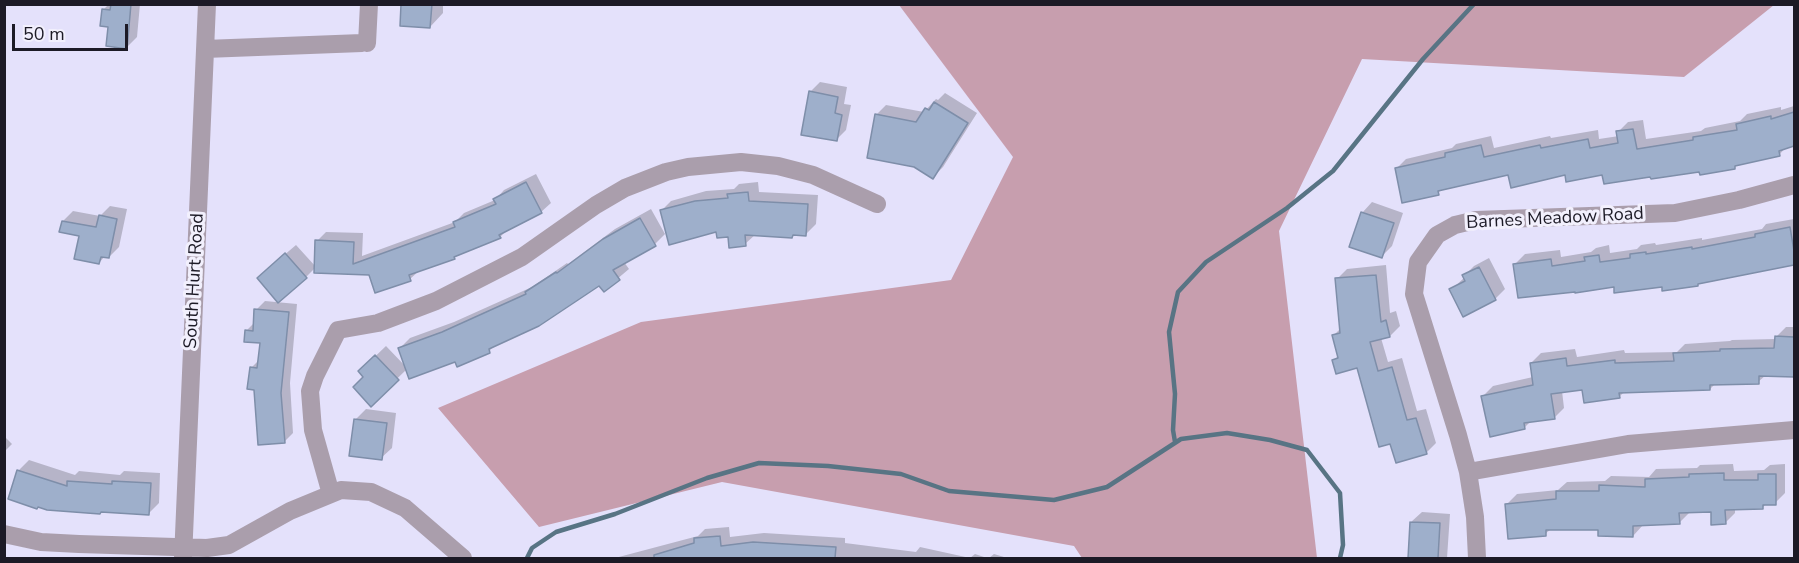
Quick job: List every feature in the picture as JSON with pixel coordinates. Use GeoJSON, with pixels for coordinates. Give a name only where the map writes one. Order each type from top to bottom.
{"type":"FeatureCollection","features":[{"type":"Feature","properties":{"kind":"street","name":"South Hurt Road"},"geometry":{"type":"LineString","coordinates":[[183,553],[207,4]]}},
{"type":"Feature","properties":{"kind":"street"},"geometry":{"type":"LineString","coordinates":[[205,49],[364,43],[369,4]]}},
{"type":"Feature","properties":{"kind":"street"},"geometry":{"type":"LineString","coordinates":[[332,494],[313,430],[310,391],[338,330],[378,323],[436,301],[522,257],[596,205],[625,188],[688,166],[741,162],[778,166],[813,175],[877,204]]}},
{"type":"Feature","properties":{"kind":"street","name":"Barnes Meadow Road"},"geometry":{"type":"LineString","coordinates":[[1477,558],[1475,517],[1468,472],[1414,294],[1418,262],[1437,235],[1455,225],[1476,220],[1674,213],[1739,200],[1794,185]]}},
{"type":"Feature","properties":{"kind":"street"},"geometry":{"type":"LineString","coordinates":[[1468,472],[1628,444],[1794,430]]}},
{"type":"Feature","properties":{"kind":"street"},"geometry":{"type":"LineString","coordinates":[[4,534],[41,542],[183,553],[229,545],[290,511],[341,490],[371,492],[405,508],[463,558]]}},
{"type":"Feature","properties":{"kind":"shaded area"},"geometry":{"type":"Polygon","coordinates":[[[899,5],[1774,5],[1684,77],[1362,59],[1279,231],[1317,558],[1082,558],[1074,546],[722,482],[539,527],[438,408],[641,322],[951,280],[1013,157],[899,5]]]}},
{"type":"Feature","properties":{"kind":"building"},"geometry":{"type":"Polygon","coordinates":[[[111,4],[131,4],[127,49],[106,46],[108,27],[100,26],[102,9],[110,10],[111,4]]]}},
{"type":"Feature","properties":{"kind":"building"},"geometry":{"type":"Polygon","coordinates":[[[401,4],[432,4],[430,28],[400,26],[401,4]]]}},
{"type":"Feature","properties":{"kind":"building"},"geometry":{"type":"Polygon","coordinates":[[[809,91],[838,97],[835,113],[842,115],[837,141],[801,135],[809,91]]]}},
{"type":"Feature","properties":{"kind":"building"},"geometry":{"type":"Polygon","coordinates":[[[934,102],[968,123],[933,179],[914,167],[867,158],[875,114],[916,122],[925,108],[929,110],[934,102]]]}},
{"type":"Feature","properties":{"kind":"building"},"geometry":{"type":"Polygon","coordinates":[[[1794,112],[1794,146],[1779,151],[1780,156],[1735,166],[1735,169],[1700,175],[1699,172],[1604,184],[1602,175],[1566,182],[1565,175],[1511,188],[1508,175],[1438,191],[1439,195],[1402,203],[1395,168],[1445,157],[1445,153],[1481,145],[1484,157],[1540,145],[1541,148],[1588,139],[1590,148],[1618,143],[1616,131],[1633,129],[1637,149],[1737,130],[1736,124],[1771,116],[1771,119],[1794,112]]]}},
{"type":"Feature","properties":{"kind":"building"},"geometry":{"type":"Polygon","coordinates":[[[526,182],[542,213],[499,235],[501,238],[454,257],[455,259],[409,275],[411,281],[375,293],[369,275],[314,273],[315,240],[354,242],[353,264],[455,227],[453,222],[496,204],[493,199],[526,182]]]}},
{"type":"Feature","properties":{"kind":"building"},"geometry":{"type":"Polygon","coordinates":[[[748,192],[749,201],[808,204],[806,236],[793,235],[792,238],[745,235],[746,246],[729,248],[728,237],[717,238],[716,232],[669,245],[660,210],[695,201],[728,198],[727,194],[748,192]]]}},
{"type":"Feature","properties":{"kind":"building"},"geometry":{"type":"Polygon","coordinates":[[[1361,212],[1394,223],[1382,258],[1349,247],[1361,212]]]}},
{"type":"Feature","properties":{"kind":"building"},"geometry":{"type":"Polygon","coordinates":[[[99,215],[117,219],[109,258],[101,257],[99,264],[74,259],[79,236],[59,232],[62,221],[96,227],[99,215]]]}},
{"type":"Feature","properties":{"kind":"building"},"geometry":{"type":"Polygon","coordinates":[[[640,218],[656,246],[613,270],[620,280],[604,292],[599,286],[539,326],[489,349],[490,353],[457,367],[455,362],[409,379],[398,348],[442,332],[526,294],[525,292],[557,273],[603,239],[640,218]]]}},
{"type":"Feature","properties":{"kind":"building"},"geometry":{"type":"Polygon","coordinates":[[[1790,227],[1794,265],[1698,284],[1698,286],[1662,291],[1662,287],[1614,293],[1614,287],[1518,298],[1513,264],[1551,259],[1552,266],[1585,261],[1584,257],[1599,255],[1600,262],[1630,258],[1630,254],[1692,247],[1692,249],[1755,237],[1755,234],[1790,227]]]}},
{"type":"Feature","properties":{"kind":"building"},"geometry":{"type":"Polygon","coordinates":[[[285,253],[307,278],[278,303],[257,278],[285,253]]]}},
{"type":"Feature","properties":{"kind":"building"},"geometry":{"type":"Polygon","coordinates":[[[1479,267],[1496,300],[1463,317],[1449,289],[1465,281],[1462,275],[1479,267]]]}},
{"type":"Feature","properties":{"kind":"building"},"geometry":{"type":"Polygon","coordinates":[[[1376,275],[1381,322],[1386,320],[1390,337],[1370,342],[1378,371],[1392,367],[1407,420],[1416,418],[1427,454],[1396,463],[1390,444],[1379,447],[1357,368],[1336,374],[1332,360],[1338,358],[1332,335],[1340,333],[1335,278],[1376,275]]]}},
{"type":"Feature","properties":{"kind":"building"},"geometry":{"type":"Polygon","coordinates":[[[254,309],[289,312],[281,393],[285,443],[258,445],[254,390],[247,389],[250,367],[257,368],[260,343],[244,342],[245,330],[253,331],[254,309]]]}},
{"type":"Feature","properties":{"kind":"building"},"geometry":{"type":"Polygon","coordinates":[[[1775,336],[1794,337],[1794,377],[1759,376],[1759,384],[1710,385],[1710,390],[1619,393],[1620,398],[1584,403],[1582,390],[1551,394],[1555,419],[1524,423],[1525,429],[1490,437],[1481,396],[1533,385],[1530,363],[1566,358],[1567,366],[1615,360],[1615,363],[1674,361],[1673,353],[1774,348],[1775,336]]]}},
{"type":"Feature","properties":{"kind":"building"},"geometry":{"type":"Polygon","coordinates":[[[375,355],[399,380],[371,407],[353,387],[363,377],[358,371],[375,355]]]}},
{"type":"Feature","properties":{"kind":"building"},"geometry":{"type":"Polygon","coordinates":[[[354,419],[387,423],[382,460],[349,456],[354,419]]]}},
{"type":"Feature","properties":{"kind":"building"},"geometry":{"type":"Polygon","coordinates":[[[17,470],[67,486],[67,481],[112,484],[112,481],[151,483],[149,515],[101,512],[100,514],[47,510],[38,507],[37,509],[8,499],[17,470]]]}},
{"type":"Feature","properties":{"kind":"building"},"geometry":{"type":"Polygon","coordinates":[[[1724,473],[1724,480],[1758,480],[1758,474],[1776,474],[1776,505],[1763,505],[1763,509],[1725,510],[1726,524],[1711,525],[1711,512],[1679,513],[1680,524],[1633,526],[1633,537],[1598,536],[1598,530],[1546,530],[1546,536],[1508,539],[1505,504],[1556,499],[1556,491],[1599,491],[1599,485],[1645,487],[1645,479],[1724,473]]]}},
{"type":"Feature","properties":{"kind":"building"},"geometry":{"type":"Polygon","coordinates":[[[1410,522],[1440,523],[1438,558],[1408,558],[1410,522]]]}},
{"type":"Feature","properties":{"kind":"building"},"geometry":{"type":"Polygon","coordinates":[[[720,536],[721,546],[753,542],[836,547],[835,558],[654,558],[654,555],[694,543],[694,538],[720,536]]]}},
{"type":"Feature","properties":{"kind":"waterway"},"geometry":{"type":"LineString","coordinates":[[1175,442],[1173,430],[1175,394],[1169,332],[1178,292],[1206,262],[1287,208],[1333,171],[1423,59],[1474,4]]}},
{"type":"Feature","properties":{"kind":"waterway"},"geometry":{"type":"LineString","coordinates":[[527,558],[532,548],[556,532],[615,514],[707,478],[759,463],[828,466],[901,474],[949,491],[1054,500],[1107,487],[1181,439],[1227,433],[1270,440],[1307,450],[1340,493],[1343,545],[1340,558]]}}]}
